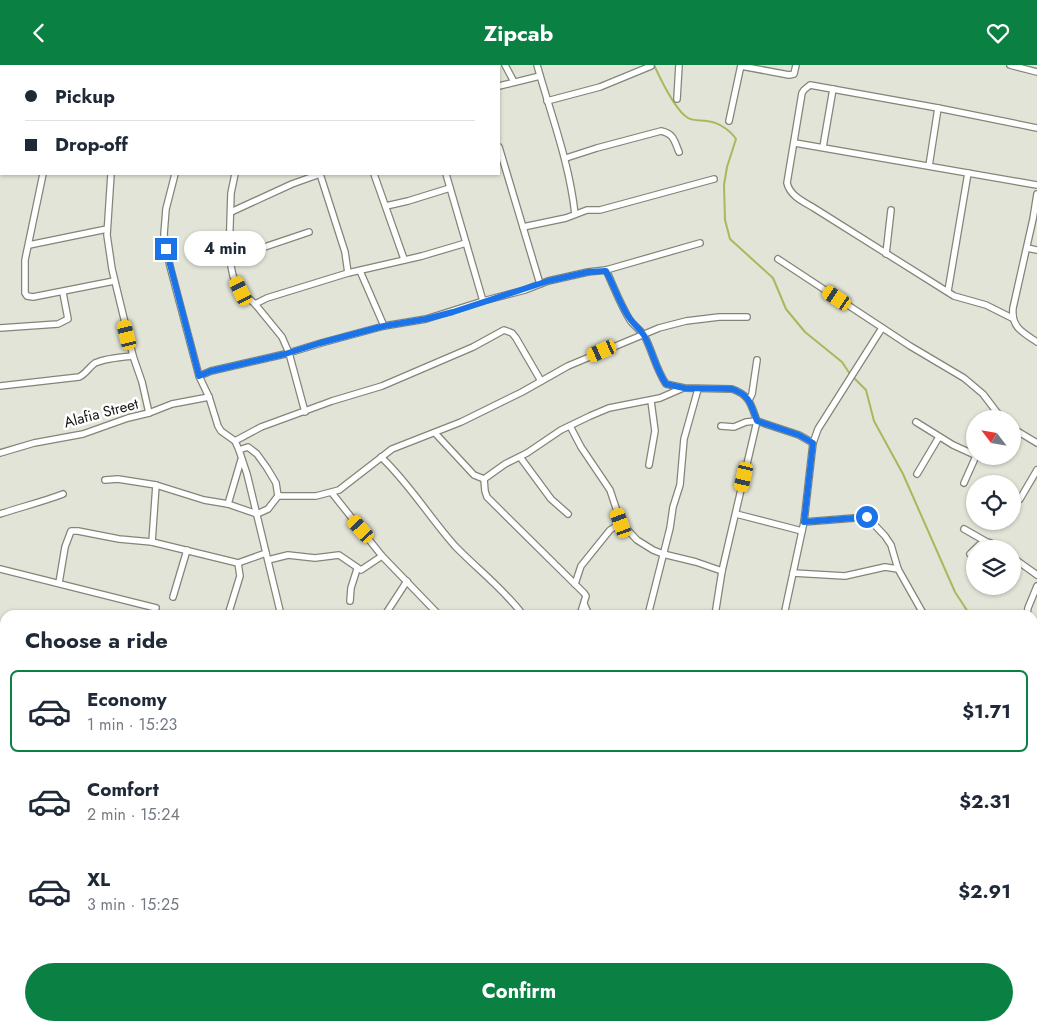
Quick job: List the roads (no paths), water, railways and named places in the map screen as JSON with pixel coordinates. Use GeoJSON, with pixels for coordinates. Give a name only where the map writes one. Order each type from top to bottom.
{"type":"FeatureCollection","features":[{"type":"Feature","properties":{"kind":"street"},"geometry":{"type":"LineString","coordinates":[[505,65],[514,82]]}},
{"type":"Feature","properties":{"kind":"street"},"geometry":{"type":"LineString","coordinates":[[537,65],[566,158],[575,213]]}},
{"type":"Feature","properties":{"kind":"street"},"geometry":{"type":"LineString","coordinates":[[677,99],[679,65]]}},
{"type":"Feature","properties":{"kind":"street"},"geometry":{"type":"LineString","coordinates":[[729,121],[741,65],[789,75],[794,74],[796,65]]}},
{"type":"Feature","properties":{"kind":"street"},"geometry":{"type":"LineString","coordinates":[[1010,65],[1037,73]]}},
{"type":"Feature","properties":{"kind":"street"},"geometry":{"type":"LineString","coordinates":[[547,101],[600,87],[651,66]]}},
{"type":"Feature","properties":{"kind":"street"},"geometry":{"type":"LineString","coordinates":[[500,86],[540,76]]}},
{"type":"Feature","properties":{"kind":"street"},"geometry":{"type":"LineString","coordinates":[[1037,128],[810,85],[804,90],[787,183],[789,190],[814,208],[954,296],[986,305],[1012,318],[1016,326],[1037,342]]}},
{"type":"Feature","properties":{"kind":"street"},"geometry":{"type":"LineString","coordinates":[[822,147],[833,89]]}},
{"type":"Feature","properties":{"kind":"street"},"geometry":{"type":"LineString","coordinates":[[929,166],[938,108]]}},
{"type":"Feature","properties":{"kind":"street"},"geometry":{"type":"LineString","coordinates":[[566,158],[660,131],[672,135],[679,152]]}},
{"type":"Feature","properties":{"kind":"street"},"geometry":{"type":"LineString","coordinates":[[795,143],[1037,185]]}},
{"type":"Feature","properties":{"kind":"street"},"geometry":{"type":"LineString","coordinates":[[500,150],[540,284]]}},
{"type":"Feature","properties":{"kind":"street"},"geometry":{"type":"LineString","coordinates":[[948,291],[968,173]]}},
{"type":"Feature","properties":{"kind":"street"},"geometry":{"type":"LineString","coordinates":[[43,175],[25,260],[25,293],[33,297],[63,293],[114,281]]}},
{"type":"Feature","properties":{"kind":"street"},"geometry":{"type":"LineString","coordinates":[[111,175],[107,229],[114,281],[132,356],[142,382],[149,413]]}},
{"type":"Feature","properties":{"kind":"street"},"geometry":{"type":"LineString","coordinates":[[174,175],[166,209],[164,234],[166,249],[199,376],[209,397],[219,428],[235,441],[247,475],[281,610]]}},
{"type":"Feature","properties":{"kind":"street"},"geometry":{"type":"LineString","coordinates":[[235,175],[231,193],[229,259],[233,276],[241,291],[255,304],[282,337],[305,412]]}},
{"type":"Feature","properties":{"kind":"street"},"geometry":{"type":"LineString","coordinates":[[231,212],[292,184],[317,175]]}},
{"type":"Feature","properties":{"kind":"street"},"geometry":{"type":"LineString","coordinates":[[320,175],[345,253],[348,273]]}},
{"type":"Feature","properties":{"kind":"street"},"geometry":{"type":"LineString","coordinates":[[374,175],[404,259]]}},
{"type":"Feature","properties":{"kind":"street"},"geometry":{"type":"LineString","coordinates":[[446,175],[483,301]]}},
{"type":"Feature","properties":{"kind":"street"},"geometry":{"type":"LineString","coordinates":[[523,227],[566,218],[587,210],[600,210],[714,179]]}},
{"type":"Feature","properties":{"kind":"street"},"geometry":{"type":"LineString","coordinates":[[386,206],[450,188]]}},
{"type":"Feature","properties":{"kind":"street"},"geometry":{"type":"LineString","coordinates":[[1012,318],[1037,195]]}},
{"type":"Feature","properties":{"kind":"street"},"geometry":{"type":"LineString","coordinates":[[886,254],[891,210]]}},
{"type":"Feature","properties":{"kind":"street"},"geometry":{"type":"LineString","coordinates":[[29,245],[107,229]]}},
{"type":"Feature","properties":{"kind":"street"},"geometry":{"type":"LineString","coordinates":[[229,259],[310,232]]}},
{"type":"Feature","properties":{"kind":"street"},"geometry":{"type":"LineString","coordinates":[[255,304],[267,298],[348,273],[430,254],[466,243]]}},
{"type":"Feature","properties":{"kind":"street"},"geometry":{"type":"LineString","coordinates":[[199,376],[211,371],[288,353],[384,326],[426,319],[540,284],[588,272],[606,271],[700,243]]}},
{"type":"Feature","properties":{"kind":"street"},"geometry":{"type":"LineString","coordinates":[[1027,248],[1037,250]]}},
{"type":"Feature","properties":{"kind":"street"},"geometry":{"type":"LineString","coordinates":[[778,259],[882,328],[964,378],[983,394],[995,410]]}},
{"type":"Feature","properties":{"kind":"street"},"geometry":{"type":"LineString","coordinates":[[360,271],[384,326]]}},
{"type":"Feature","properties":{"kind":"street"},"geometry":{"type":"LineString","coordinates":[[606,271],[625,312],[644,335],[657,370],[664,382],[684,388],[732,389],[744,394],[749,400],[757,421],[722,571],[716,610]]}},
{"type":"Feature","properties":{"kind":"street"},"geometry":{"type":"LineString","coordinates":[[0,328],[58,324],[66,321],[68,319],[63,293]]}},
{"type":"Feature","properties":{"kind":"street"},"geometry":{"type":"LineString","coordinates":[[278,496],[304,497],[332,493],[343,488],[392,449],[461,422],[568,366],[659,328],[680,322],[719,317],[747,317]]}},
{"type":"Feature","properties":{"kind":"street"},"geometry":{"type":"LineString","coordinates":[[785,610],[804,522],[813,443],[818,429],[882,328]]}},
{"type":"Feature","properties":{"kind":"street"},"geometry":{"type":"LineString","coordinates":[[235,441],[261,427],[332,401],[382,386],[473,347],[504,331],[512,333],[516,338],[541,381]]}},
{"type":"Feature","properties":{"kind":"street"},"geometry":{"type":"LineString","coordinates":[[0,386],[80,377],[96,363],[132,356]]}},
{"type":"Feature","properties":{"kind":"street"},"geometry":{"type":"LineString","coordinates":[[749,400],[752,394],[757,360]]}},
{"type":"Feature","properties":{"kind":"street"},"geometry":{"type":"LineString","coordinates":[[484,479],[561,430],[609,408],[651,401],[684,388]]}},
{"type":"Feature","properties":{"kind":"street"},"geometry":{"type":"LineString","coordinates":[[649,610],[673,507],[680,485],[684,439],[698,389]]}},
{"type":"Feature","properties":{"kind":"street","name":"Alafia Street"},"geometry":{"type":"LineString","coordinates":[[0,453],[34,443],[83,434],[180,402],[209,397]]}},
{"type":"Feature","properties":{"kind":"street"},"geometry":{"type":"LineString","coordinates":[[649,465],[654,431],[651,401]]}},
{"type":"Feature","properties":{"kind":"street"},"geometry":{"type":"LineString","coordinates":[[721,427],[734,427],[746,422],[757,421],[799,435],[813,443]]}},
{"type":"Feature","properties":{"kind":"street"},"geometry":{"type":"LineString","coordinates":[[916,422],[966,451]]}},
{"type":"Feature","properties":{"kind":"street"},"geometry":{"type":"LineString","coordinates":[[570,426],[581,447],[610,491],[621,523],[637,540],[663,554],[722,571]]}},
{"type":"Feature","properties":{"kind":"street"},"geometry":{"type":"LineString","coordinates":[[435,433],[474,475],[484,479]]}},
{"type":"Feature","properties":{"kind":"street"},"geometry":{"type":"LineString","coordinates":[[1021,433],[1037,443]]}},
{"type":"Feature","properties":{"kind":"street"},"geometry":{"type":"LineString","coordinates":[[917,474],[939,437]]}},
{"type":"Feature","properties":{"kind":"street"},"geometry":{"type":"LineString","coordinates":[[105,479],[118,479],[156,485],[204,500],[228,504],[257,514],[268,509],[278,496],[276,483],[257,454],[248,447],[239,450]]}},
{"type":"Feature","properties":{"kind":"street"},"geometry":{"type":"LineString","coordinates":[[381,457],[404,481],[456,547],[492,581],[518,610]]}},
{"type":"Feature","properties":{"kind":"street"},"geometry":{"type":"LineString","coordinates":[[520,457],[551,499],[568,514]]}},
{"type":"Feature","properties":{"kind":"street"},"geometry":{"type":"LineString","coordinates":[[228,504],[241,459]]}},
{"type":"Feature","properties":{"kind":"street"},"geometry":{"type":"LineString","coordinates":[[964,483],[972,465]]}},
{"type":"Feature","properties":{"kind":"street"},"geometry":{"type":"LineString","coordinates":[[1021,497],[1037,470]]}},
{"type":"Feature","properties":{"kind":"street"},"geometry":{"type":"LineString","coordinates":[[484,479],[484,491],[487,497],[586,596],[582,610]]}},
{"type":"Feature","properties":{"kind":"street"},"geometry":{"type":"LineString","coordinates":[[152,542],[156,485]]}},
{"type":"Feature","properties":{"kind":"street"},"geometry":{"type":"LineString","coordinates":[[332,493],[382,556],[435,610]]}},
{"type":"Feature","properties":{"kind":"street"},"geometry":{"type":"LineString","coordinates":[[0,514],[63,494]]}},
{"type":"Feature","properties":{"kind":"street"},"geometry":{"type":"LineString","coordinates":[[736,514],[802,531]]}},
{"type":"Feature","properties":{"kind":"street"},"geometry":{"type":"LineString","coordinates":[[804,522],[867,517],[891,545],[898,569],[921,610]]}},
{"type":"Feature","properties":{"kind":"street"},"geometry":{"type":"LineString","coordinates":[[575,584],[581,566],[610,530],[621,523]]}},
{"type":"Feature","properties":{"kind":"street"},"geometry":{"type":"LineString","coordinates":[[964,529],[983,540]]}},
{"type":"Feature","properties":{"kind":"street"},"geometry":{"type":"LineString","coordinates":[[59,583],[65,547],[71,531],[152,542],[238,563],[266,553]]}},
{"type":"Feature","properties":{"kind":"street"},"geometry":{"type":"LineString","coordinates":[[174,597],[187,550]]}},
{"type":"Feature","properties":{"kind":"street"},"geometry":{"type":"LineString","coordinates":[[268,560],[288,555],[315,558],[339,555],[360,570],[382,556]]}},
{"type":"Feature","properties":{"kind":"street"},"geometry":{"type":"LineString","coordinates":[[230,610],[240,576],[238,563]]}},
{"type":"Feature","properties":{"kind":"street"},"geometry":{"type":"LineString","coordinates":[[1021,563],[1037,575]]}},
{"type":"Feature","properties":{"kind":"street"},"geometry":{"type":"LineString","coordinates":[[793,573],[846,576],[885,567],[898,569]]}},
{"type":"Feature","properties":{"kind":"street"},"geometry":{"type":"LineString","coordinates":[[0,569],[156,608]]}},
{"type":"Feature","properties":{"kind":"street"},"geometry":{"type":"LineString","coordinates":[[350,601],[351,588],[357,569]]}},
{"type":"Feature","properties":{"kind":"street"},"geometry":{"type":"LineString","coordinates":[[388,610],[407,581]]}},
{"type":"Feature","properties":{"kind":"street"},"geometry":{"type":"LineString","coordinates":[[1028,610],[1037,586]]}},
{"type":"Feature","properties":{"kind":"street"},"geometry":{"type":"LineString","coordinates":[[584,603],[587,610]]}},
{"type":"Feature","properties":{"kind":"waterway"},"geometry":{"type":"LineString","coordinates":[[654,65],[669,94],[683,114],[690,119],[719,125],[736,139],[727,167],[724,185],[725,220],[730,239],[773,278],[786,309],[805,332],[842,362],[850,374]]}},
{"type":"Feature","properties":{"kind":"waterway"},"geometry":{"type":"LineString","coordinates":[[853,377],[866,390],[874,421],[903,474],[955,592],[967,610]]}}]}
